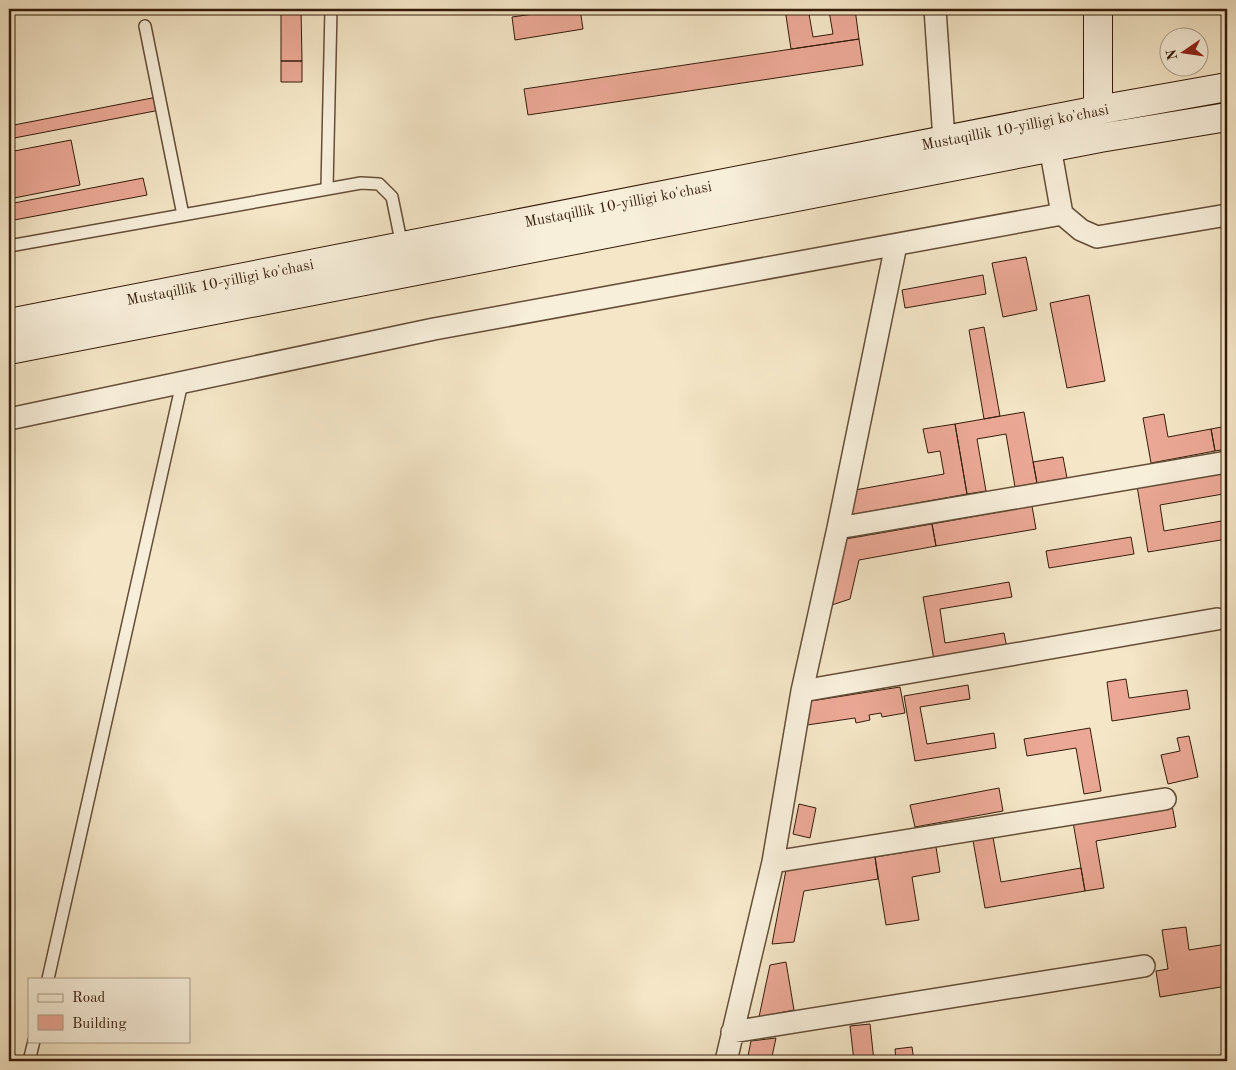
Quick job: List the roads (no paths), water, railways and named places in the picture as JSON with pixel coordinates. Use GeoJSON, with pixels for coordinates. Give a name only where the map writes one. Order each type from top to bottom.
{"type":"FeatureCollection","features":[{"type":"Feature","properties":{"kind":"main road"},"geometry":{"type":"LineString","coordinates":[[1098,9],[1098,110]]}},
{"type":"Feature","properties":{"kind":"main road","name":"Mustaqillik 10-yilligi ko'chasi"},"geometry":{"type":"LineString","coordinates":[[9,323],[1098,110],[1227,87]]}},
{"type":"Feature","properties":{"kind":"main road","name":"Mustaqillik 10-yilligi ko'chasi"},"geometry":{"type":"LineString","coordinates":[[9,350],[1050,147],[1227,117]]}},
{"type":"Feature","properties":{"kind":"street"},"geometry":{"type":"LineString","coordinates":[[934,9],[944,140]]}},
{"type":"Feature","properties":{"kind":"street"},"geometry":{"type":"LineString","coordinates":[[1050,147],[1062,214],[1081,230],[1097,237],[1227,215]]}},
{"type":"Feature","properties":{"kind":"street"},"geometry":{"type":"LineString","coordinates":[[9,419],[434,329],[1062,214]]}},
{"type":"Feature","properties":{"kind":"street"},"geometry":{"type":"LineString","coordinates":[[726,1061],[773,862],[802,691],[838,528],[896,245]]}},
{"type":"Feature","properties":{"kind":"street"},"geometry":{"type":"LineString","coordinates":[[838,528],[1227,462]]}},
{"type":"Feature","properties":{"kind":"street"},"geometry":{"type":"LineString","coordinates":[[802,691],[1217,619]]}},
{"type":"Feature","properties":{"kind":"street"},"geometry":{"type":"LineString","coordinates":[[773,862],[1165,799]]}},
{"type":"Feature","properties":{"kind":"street"},"geometry":{"type":"LineString","coordinates":[[732,1032],[1144,966]]}},
{"type":"Feature","properties":{"kind":"lane"},"geometry":{"type":"LineString","coordinates":[[327,188],[331,9]]}},
{"type":"Feature","properties":{"kind":"lane"},"geometry":{"type":"LineString","coordinates":[[145,26],[183,215]]}},
{"type":"Feature","properties":{"kind":"lane"},"geometry":{"type":"LineString","coordinates":[[9,246],[361,183],[379,184],[392,197],[402,246]]}},
{"type":"Feature","properties":{"kind":"lane"},"geometry":{"type":"LineString","coordinates":[[48,978],[182,383]]}},
{"type":"Feature","properties":{"kind":"lane"},"geometry":{"type":"LineString","coordinates":[[29,1061],[34,1042]]}}]}
